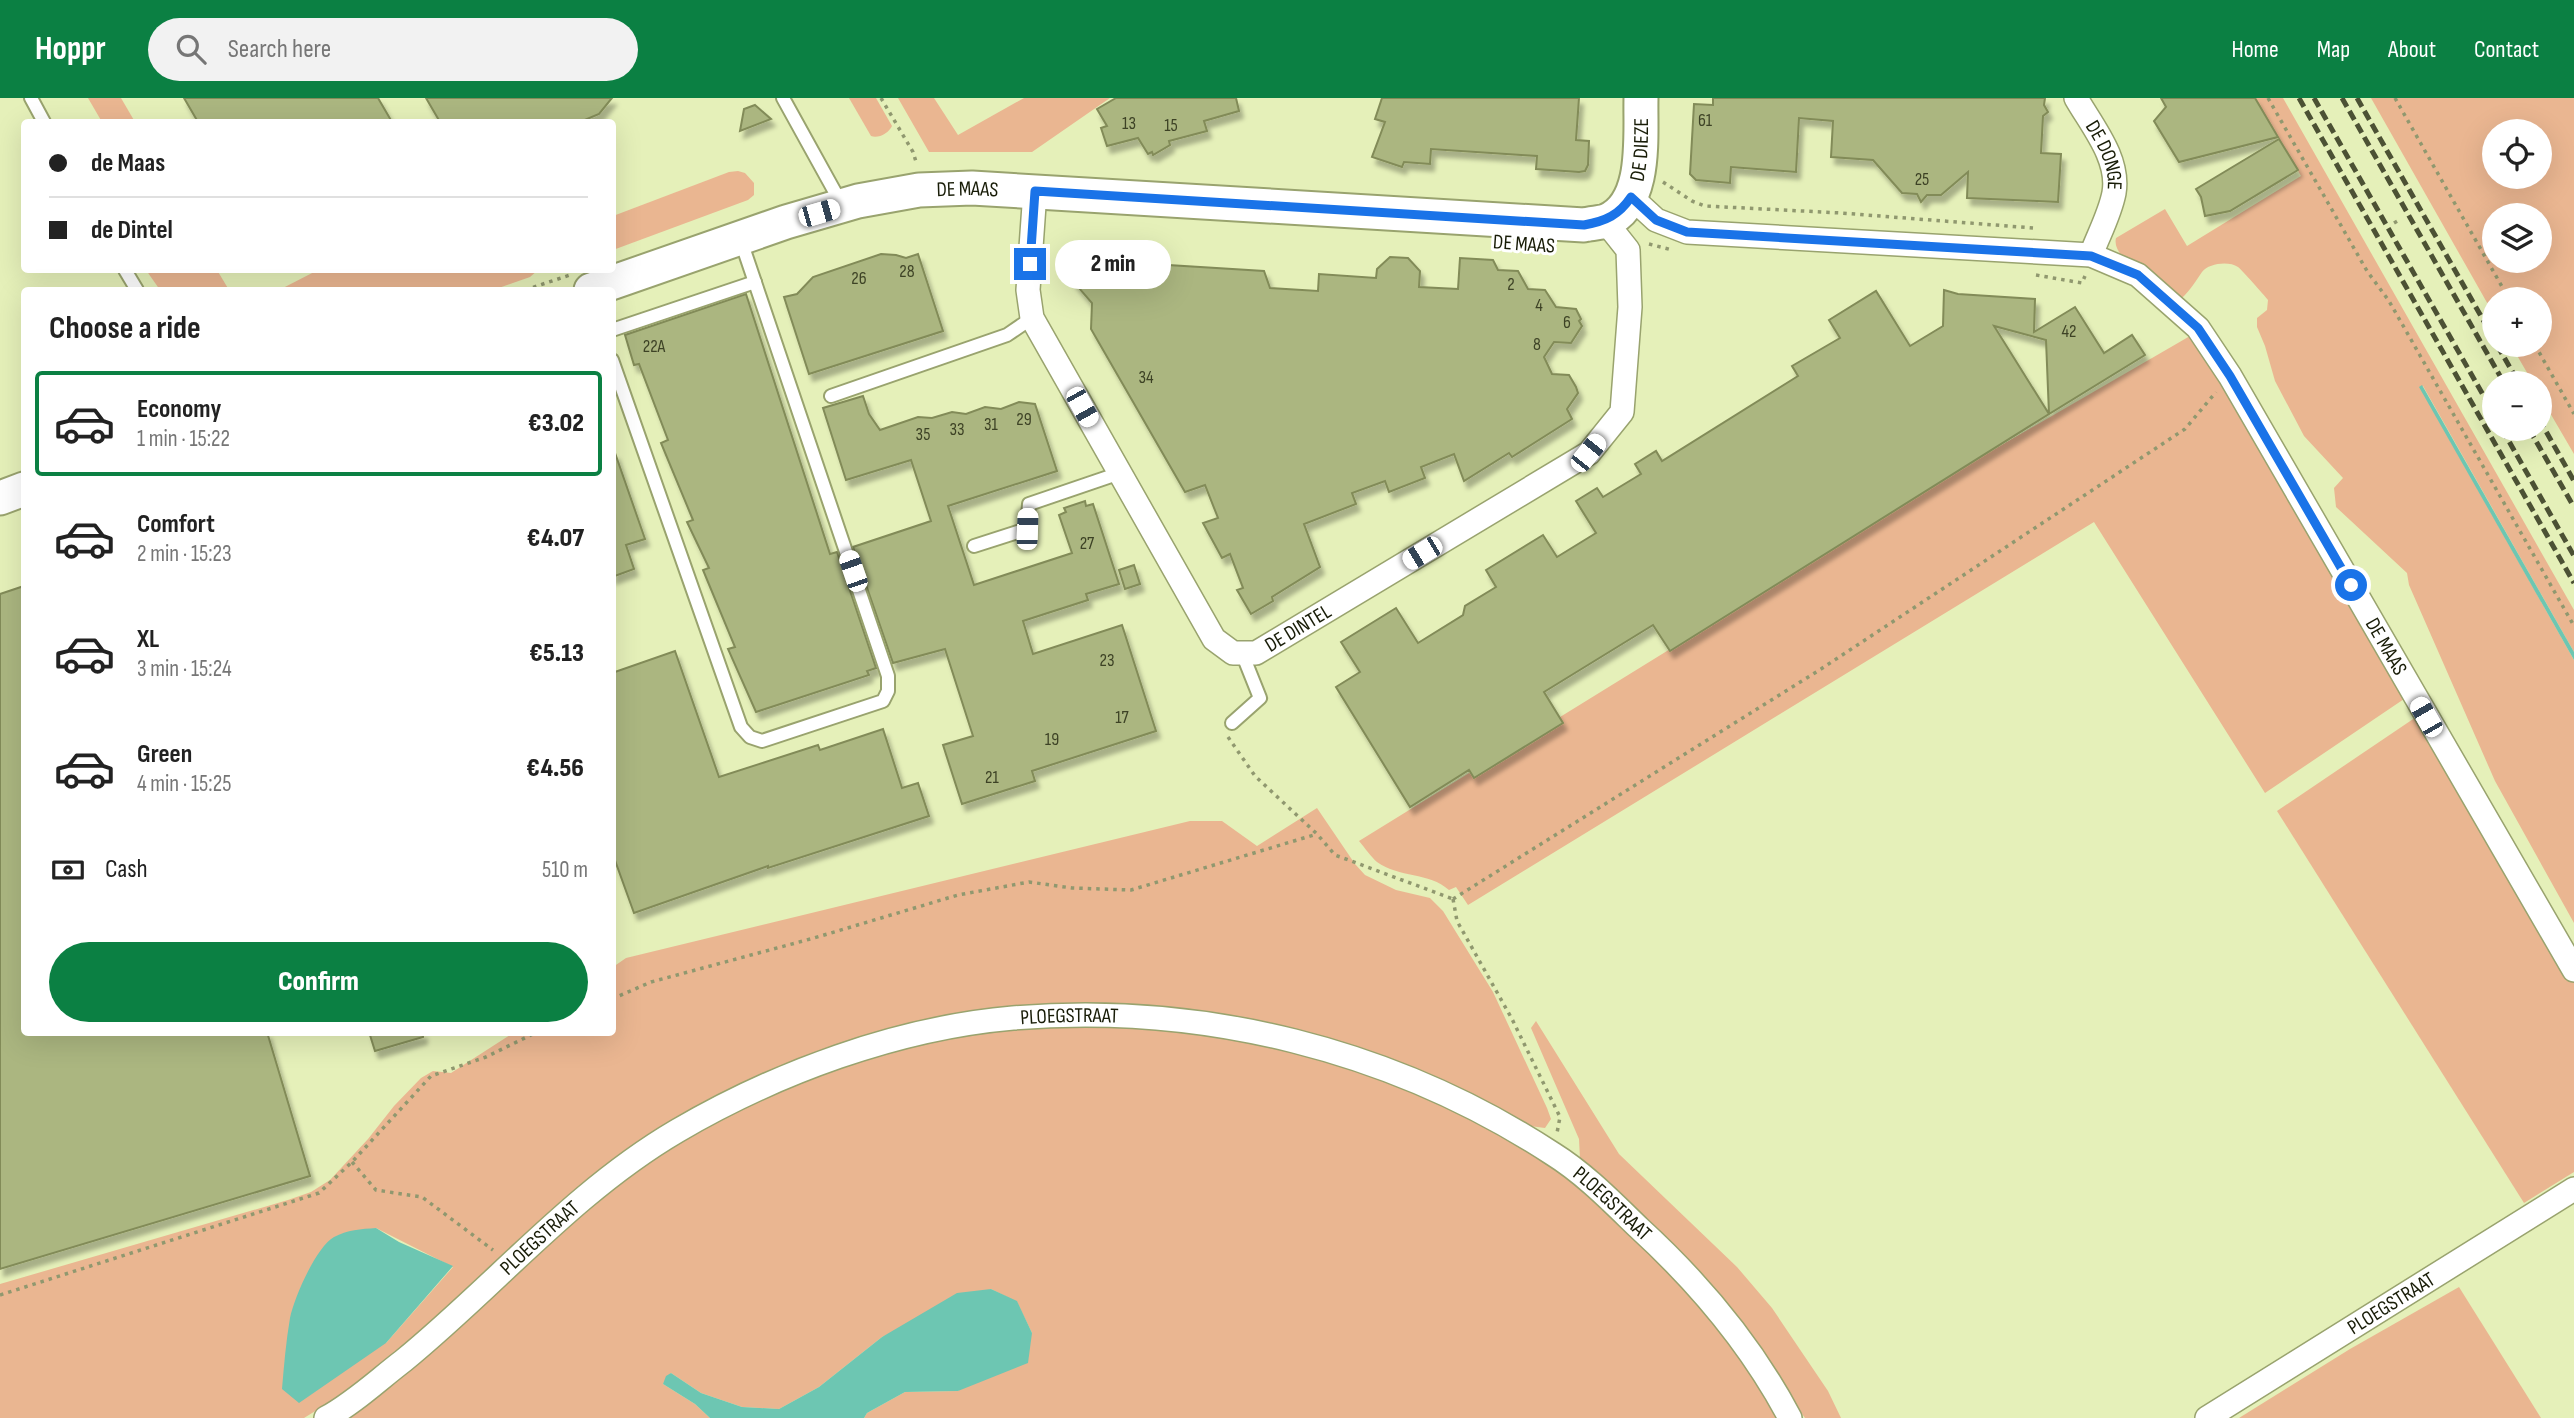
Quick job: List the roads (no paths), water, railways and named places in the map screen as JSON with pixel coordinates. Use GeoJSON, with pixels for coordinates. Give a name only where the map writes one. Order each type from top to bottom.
{"type":"FeatureCollection","features":[{"type":"Feature","properties":{"kind":"street","name":"DE DIEZE"},"geometry":{"type":"LineString","coordinates":[[1631,197],[1637,180],[1641,98]]}},
{"type":"Feature","properties":{"kind":"street","name":"DE DONGE"},"geometry":{"type":"LineString","coordinates":[[2076,98],[2106,150],[2114,171],[2114,194],[2091,256]]}},
{"type":"Feature","properties":{"kind":"street","name":"DE MAAS"},"geometry":{"type":"LineString","coordinates":[[616,273],[740,239],[843,206],[919,190],[972,188],[1035,191],[1584,225],[1605,221]]}},
{"type":"Feature","properties":{"kind":"street","name":"DE DINTEL"},"geometry":{"type":"LineString","coordinates":[[1035,191],[1028,290],[1032,318],[1214,639],[1233,653],[1256,653],[1588,453],[1622,412],[1630,307],[1628,250],[1605,221]]}},
{"type":"Feature","properties":{"kind":"street","name":"DE MAAS"},"geometry":{"type":"LineString","coordinates":[[1631,197],[1656,220],[1687,232],[2091,256],[2138,275],[2198,328],[2230,376],[2574,970]]}},
{"type":"Feature","properties":{"kind":"street"},"geometry":{"type":"LineString","coordinates":[[1605,221],[1622,210],[1631,197]]}},
{"type":"Feature","properties":{"kind":"street","name":"DE MAAS"},"geometry":{"type":"LineString","coordinates":[[583,282],[616,273]]}},
{"type":"Feature","properties":{"kind":"street"},"geometry":{"type":"LineString","coordinates":[[0,498],[21,490]]}},
{"type":"Feature","properties":{"kind":"street","name":"PLOEGSTRAAT"},"geometry":{"type":"LineString","coordinates":[[326,1418],[434,1336],[596,1188],[672,1134],[728,1103],[786,1076],[873,1046],[952,1027],[1010,1018],[1079,1014],[1156,1018],[1255,1030],[1333,1051],[1404,1076],[1467,1105],[1553,1154],[1584,1177],[1674,1260],[1739,1336],[1777,1393],[1790,1418]]}},
{"type":"Feature","properties":{"kind":"street","name":"PLOEGSTRAAT"},"geometry":{"type":"LineString","coordinates":[[2207,1418],[2574,1189]]}},
{"type":"Feature","properties":{"kind":"lane"},"geometry":{"type":"LineString","coordinates":[[31,98],[42,119]]}},
{"type":"Feature","properties":{"kind":"lane"},"geometry":{"type":"LineString","coordinates":[[783,98],[843,206]]}},
{"type":"Feature","properties":{"kind":"lane"},"geometry":{"type":"LineString","coordinates":[[616,371],[741,727],[750,737],[762,741],[883,701],[888,691],[888,676],[740,239]]}},
{"type":"Feature","properties":{"kind":"lane"},"geometry":{"type":"LineString","coordinates":[[616,329],[755,282]]}},
{"type":"Feature","properties":{"kind":"lane"},"geometry":{"type":"LineString","coordinates":[[831,396],[1007,335],[1032,318]]}},
{"type":"Feature","properties":{"kind":"lane"},"geometry":{"type":"LineString","coordinates":[[974,546],[1027,529],[1028,504],[1120,472]]}},
{"type":"Feature","properties":{"kind":"lane"},"geometry":{"type":"LineString","coordinates":[[1232,723],[1260,698],[1242,653]]}},
{"type":"Feature","properties":{"kind":"water"},"geometry":{"type":"Polygon","coordinates":[[[2422,385],[2574,652],[2574,660],[2419,387],[2422,385]]]}},
{"type":"Feature","properties":{"kind":"water"},"geometry":{"type":"Polygon","coordinates":[[[376,1228],[399,1242],[453,1266],[386,1343],[299,1403],[282,1389],[290,1318],[301,1286],[320,1251],[334,1237],[349,1231],[376,1228]]]}},
{"type":"Feature","properties":{"kind":"water"},"geometry":{"type":"Polygon","coordinates":[[[991,1289],[1017,1301],[1032,1333],[1028,1363],[958,1391],[905,1392],[867,1413],[864,1418],[710,1418],[695,1404],[663,1384],[666,1376],[671,1373],[701,1393],[742,1407],[779,1409],[819,1387],[882,1337],[957,1293],[991,1289]]]}},
{"type":"Feature","properties":{"kind":"railway"},"geometry":{"type":"LineString","coordinates":[[2299,98],[2574,583]]}},
{"type":"Feature","properties":{"kind":"railway"},"geometry":{"type":"LineString","coordinates":[[2314,98],[2482,393]]}},
{"type":"Feature","properties":{"kind":"railway"},"geometry":{"type":"LineString","coordinates":[[2342,98],[2497,371]]}},
{"type":"Feature","properties":{"kind":"railway"},"geometry":{"type":"LineString","coordinates":[[2357,98],[2482,318]]}},
{"type":"Feature","properties":{"kind":"railway"},"geometry":{"type":"LineString","coordinates":[[2504,357],[2512,371]]}},
{"type":"Feature","properties":{"kind":"railway"},"geometry":{"type":"LineString","coordinates":[[2509,441],[2574,556]]}},
{"type":"Feature","properties":{"kind":"railway"},"geometry":{"type":"LineString","coordinates":[[2536,441],[2574,507]]}},
{"type":"Feature","properties":{"kind":"railway"},"geometry":{"type":"LineString","coordinates":[[2551,441],[2574,481]]}}]}
